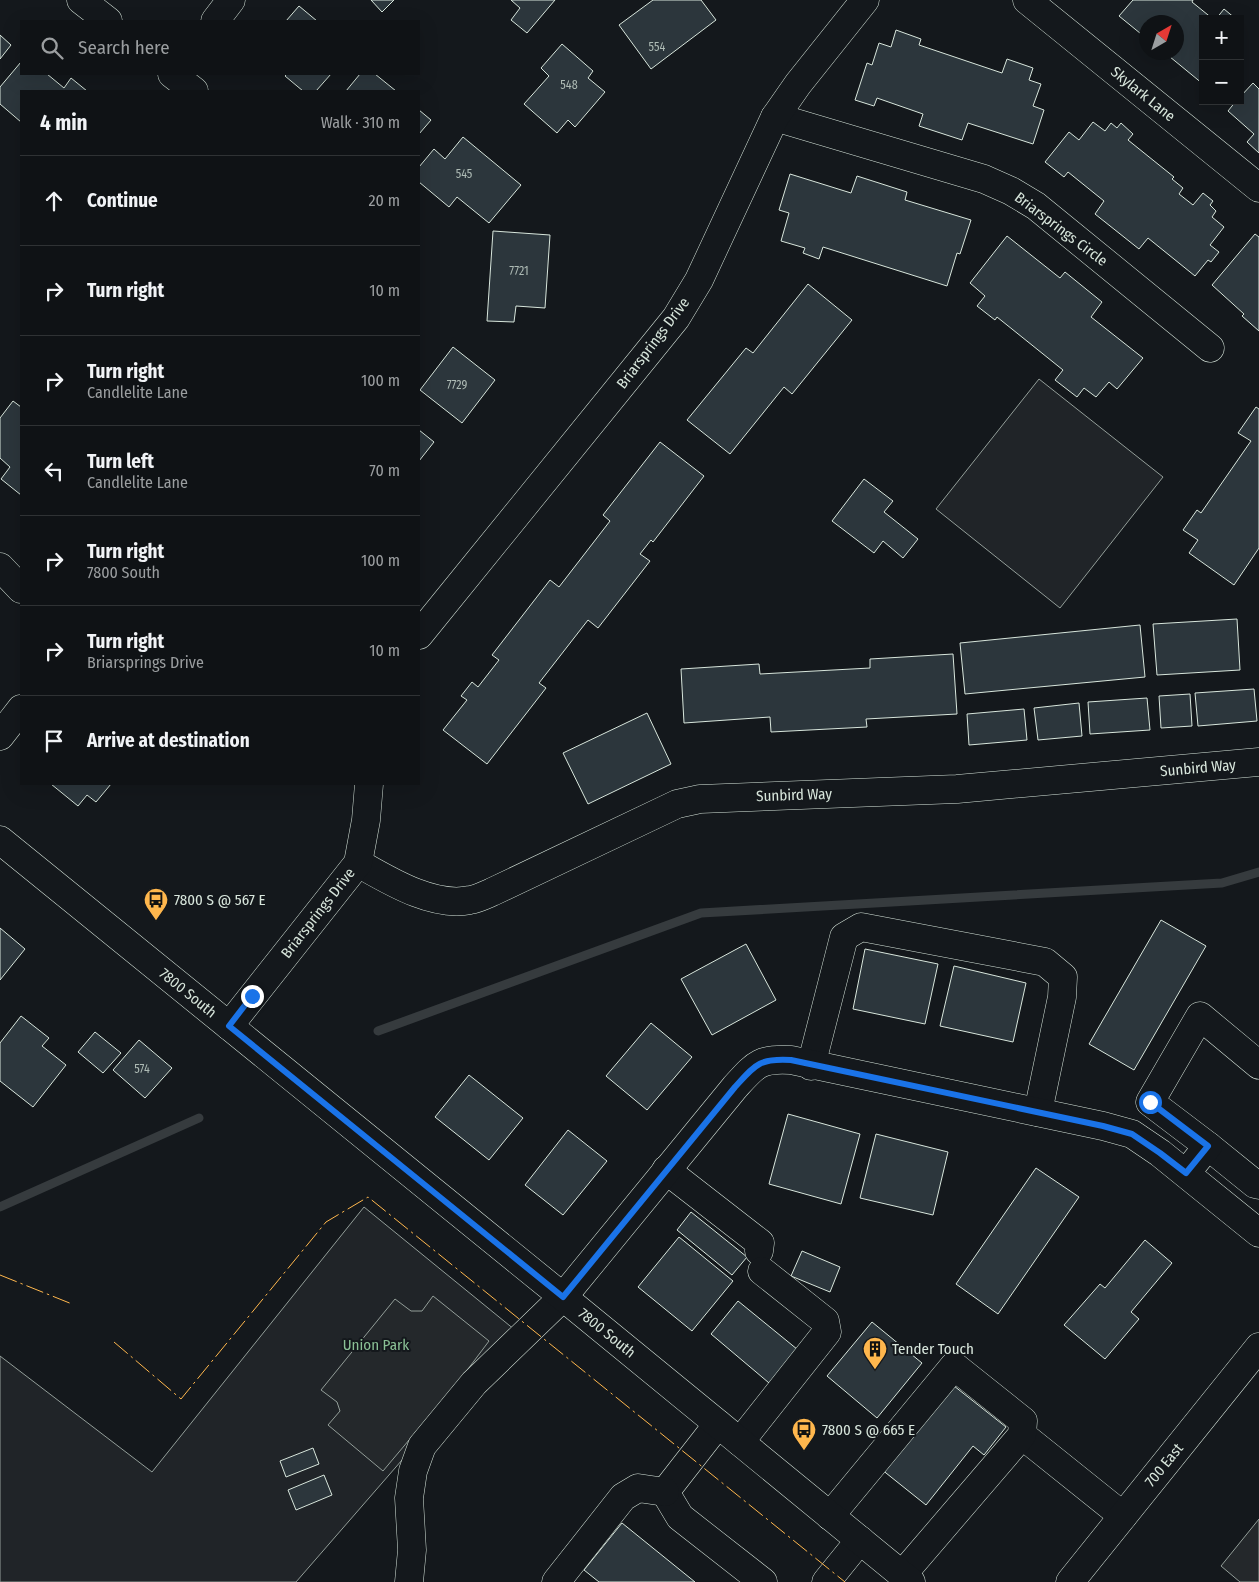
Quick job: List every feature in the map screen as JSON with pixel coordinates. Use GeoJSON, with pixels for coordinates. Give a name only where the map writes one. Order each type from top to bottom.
{"type":"FeatureCollection","features":[{"type":"Feature","properties":{"kind":"street"},"geometry":{"type":"LineString","coordinates":[[81,0],[107,20]]}},
{"type":"Feature","properties":{"kind":"street"},"geometry":{"type":"LineString","coordinates":[[216,20],[231,0]]}},
{"type":"Feature","properties":{"kind":"street","name":"Briarsprings Drive"},"geometry":{"type":"LineString","coordinates":[[420,634],[676,318],[699,280],[775,117],[798,84],[865,0]]}},
{"type":"Feature","properties":{"kind":"street","name":"Skylark Lane"},"geometry":{"type":"LineString","coordinates":[[1027,0],[1259,188]]}},
{"type":"Feature","properties":{"kind":"street"},"geometry":{"type":"LineString","coordinates":[[174,75],[193,90]]}},
{"type":"Feature","properties":{"kind":"street","name":"Briarsprings Circle"},"geometry":{"type":"LineString","coordinates":[[775,117],[984,179],[1011,191],[1036,206],[1210,348]]}},
{"type":"Feature","properties":{"kind":"street"},"geometry":{"type":"LineString","coordinates":[[0,567],[20,588]]}},
{"type":"Feature","properties":{"kind":"street"},"geometry":{"type":"LineString","coordinates":[[0,736],[20,710]]}},
{"type":"Feature","properties":{"kind":"street","name":"Sunbird Way"},"geometry":{"type":"LineString","coordinates":[[358,863],[402,888],[447,901],[470,900],[492,892],[678,804],[700,799],[957,789],[1259,762]]}},
{"type":"Feature","properties":{"kind":"street","name":"Briarsprings Drive"},"geometry":{"type":"LineString","coordinates":[[229,1026],[358,863],[366,820],[368,785]]}},
{"type":"Feature","properties":{"kind":"street","name":"7800 South"},"geometry":{"type":"LineString","coordinates":[[0,840],[906,1578]]}},
{"type":"Feature","properties":{"kind":"street"},"geometry":{"type":"LineString","coordinates":[[811,1066],[844,937],[861,927],[1045,962],[1063,977],[1062,997],[1038,1112]]}},
{"type":"Feature","properties":{"kind":"street"},"geometry":{"type":"LineString","coordinates":[[1259,1065],[1200,1016],[1150,1102],[1255,1184],[1259,1185]]}},
{"type":"Feature","properties":{"kind":"street"},"geometry":{"type":"LineString","coordinates":[[409,1582],[412,1550],[410,1498],[413,1471],[422,1446],[474,1383],[563,1297],[666,1170],[754,1066],[772,1059],[791,1060],[811,1066],[1103,1126],[1132,1134],[1186,1173],[1259,1233]]}},
{"type":"Feature","properties":{"kind":"street"},"geometry":{"type":"LineString","coordinates":[[1186,1173],[1208,1146]]}},
{"type":"Feature","properties":{"kind":"street"},"geometry":{"type":"LineString","coordinates":[[666,1170],[760,1243],[761,1261],[825,1321],[827,1332],[740,1442]]}},
{"type":"Feature","properties":{"kind":"street","name":"700 East"},"geometry":{"type":"LineString","coordinates":[[1070,1582],[1259,1347]]}},
{"type":"Feature","properties":{"kind":"street"},"geometry":{"type":"LineString","coordinates":[[830,1516],[954,1366],[1023,1421],[1022,1435],[906,1578]]}},
{"type":"Feature","properties":{"kind":"street"},"geometry":{"type":"LineString","coordinates":[[664,1492],[718,1424]]}},
{"type":"Feature","properties":{"kind":"street"},"geometry":{"type":"LineString","coordinates":[[1022,1435],[1123,1516]]}},
{"type":"Feature","properties":{"kind":"street"},"geometry":{"type":"LineString","coordinates":[[556,1582],[624,1497],[638,1488],[664,1492],[680,1517],[763,1582]]}},
{"type":"Feature","properties":{"kind":"street"},"geometry":{"type":"LineString","coordinates":[[826,1582],[860,1540]]}},
{"type":"Feature","properties":{"kind":"green space"},"geometry":{"type":"Polygon","coordinates":[[[1039,379],[1163,477],[1060,608],[936,509],[1039,379]]]}},
{"type":"Feature","properties":{"kind":"green space","name":"Union Park"},"geometry":{"type":"Polygon","coordinates":[[[364,1207],[515,1330],[296,1582],[0,1582],[0,1356],[152,1472],[364,1207]]]}},
{"type":"Feature","properties":{"kind":"shaded area"},"geometry":{"type":"Polygon","coordinates":[[[433,1296],[489,1341],[462,1377],[383,1471],[328,1425],[340,1411],[337,1402],[321,1390],[395,1299],[411,1311],[422,1311],[433,1296]]]}},
{"type":"Feature","properties":{"kind":"shaded area"},"geometry":{"type":"Polygon","coordinates":[[[1259,1519],[1259,1582],[1240,1582],[1221,1566],[1259,1519]]]}},
{"type":"Feature","properties":{"kind":"building"},"geometry":{"type":"Polygon","coordinates":[[[371,0],[394,0],[382,12],[371,0]]]}},
{"type":"Feature","properties":{"kind":"building"},"geometry":{"type":"Polygon","coordinates":[[[511,0],[555,0],[527,33],[511,20],[520,8],[511,0]]]}},
{"type":"Feature","properties":{"kind":"building"},"geometry":{"type":"Polygon","coordinates":[[[653,0],[701,0],[716,20],[651,69],[619,25],[653,0]]]}},
{"type":"Feature","properties":{"kind":"building"},"geometry":{"type":"Polygon","coordinates":[[[1133,0],[1193,0],[1192,2],[1208,15],[1199,15],[1199,81],[1174,60],[1184,60],[1184,15],[1139,15],[1139,32],[1119,16],[1133,0]]]}},
{"type":"Feature","properties":{"kind":"building"},"geometry":{"type":"Polygon","coordinates":[[[299,6],[316,20],[287,20],[299,6]]]}},
{"type":"Feature","properties":{"kind":"building"},"geometry":{"type":"Polygon","coordinates":[[[1224,9],[1231,15],[1219,15],[1224,9]]]}},
{"type":"Feature","properties":{"kind":"building"},"geometry":{"type":"Polygon","coordinates":[[[896,30],[921,39],[919,45],[1002,73],[1007,59],[1033,68],[1029,80],[1041,84],[1033,106],[1044,110],[1033,144],[968,123],[962,140],[919,126],[923,114],[877,98],[874,106],[855,100],[867,63],[872,65],[879,43],[891,47],[896,30]]]}},
{"type":"Feature","properties":{"kind":"building"},"geometry":{"type":"Polygon","coordinates":[[[0,35],[11,45],[0,59],[0,35]]]}},
{"type":"Feature","properties":{"kind":"building"},"geometry":{"type":"Polygon","coordinates":[[[562,44],[593,71],[588,78],[605,92],[575,127],[568,120],[557,133],[524,104],[549,76],[541,68],[562,44]]]}},
{"type":"Feature","properties":{"kind":"building"},"geometry":{"type":"Polygon","coordinates":[[[20,63],[20,75],[48,75],[64,88],[71,78],[86,90],[20,90],[20,121],[0,104],[0,87],[20,63]]]}},
{"type":"Feature","properties":{"kind":"building"},"geometry":{"type":"Polygon","coordinates":[[[330,75],[317,90],[302,90],[285,76],[330,75]]]}},
{"type":"Feature","properties":{"kind":"building"},"geometry":{"type":"Polygon","coordinates":[[[359,75],[376,75],[395,90],[347,90],[359,75]]]}},
{"type":"Feature","properties":{"kind":"building"},"geometry":{"type":"Polygon","coordinates":[[[1253,83],[1259,89],[1259,153],[1247,142],[1254,134],[1228,111],[1233,105],[1244,105],[1244,93],[1253,83]]]}},
{"type":"Feature","properties":{"kind":"building"},"geometry":{"type":"Polygon","coordinates":[[[420,111],[431,120],[420,133],[420,111]]]}},
{"type":"Feature","properties":{"kind":"building"},"geometry":{"type":"Polygon","coordinates":[[[1093,122],[1105,131],[1111,123],[1117,128],[1121,123],[1133,134],[1128,140],[1174,177],[1172,179],[1183,188],[1179,194],[1193,205],[1203,193],[1213,201],[1210,205],[1216,211],[1212,217],[1224,227],[1210,245],[1219,252],[1211,262],[1208,260],[1195,276],[1148,238],[1139,249],[1095,214],[1104,201],[1068,172],[1064,177],[1045,162],[1069,132],[1079,140],[1093,122]]]}},
{"type":"Feature","properties":{"kind":"building"},"geometry":{"type":"Polygon","coordinates":[[[463,137],[521,185],[489,223],[457,197],[449,207],[420,183],[420,166],[434,149],[445,159],[463,137]]]}},
{"type":"Feature","properties":{"kind":"building"},"geometry":{"type":"Polygon","coordinates":[[[790,174],[851,193],[857,176],[907,192],[905,200],[971,220],[960,254],[957,253],[947,286],[823,247],[819,259],[803,253],[805,248],[781,241],[789,213],[779,210],[790,174]]]}},
{"type":"Feature","properties":{"kind":"building"},"geometry":{"type":"Polygon","coordinates":[[[493,231],[550,235],[545,308],[516,306],[514,322],[487,321],[493,231]]]}},
{"type":"Feature","properties":{"kind":"building"},"geometry":{"type":"Polygon","coordinates":[[[1255,234],[1259,237],[1259,331],[1242,316],[1244,314],[1212,285],[1255,234]]]}},
{"type":"Feature","properties":{"kind":"building"},"geometry":{"type":"Polygon","coordinates":[[[1007,236],[1060,278],[1065,272],[1102,302],[1091,317],[1143,358],[1117,389],[1109,382],[1096,397],[1084,388],[1077,397],[1055,380],[1063,370],[997,317],[995,320],[977,306],[985,296],[970,283],[1007,236]]]}},
{"type":"Feature","properties":{"kind":"building"},"geometry":{"type":"Polygon","coordinates":[[[808,284],[852,320],[792,394],[784,387],[730,454],[687,420],[746,348],[753,353],[808,284]]]}},
{"type":"Feature","properties":{"kind":"building"},"geometry":{"type":"Polygon","coordinates":[[[453,347],[495,380],[462,423],[420,390],[453,347]]]}},
{"type":"Feature","properties":{"kind":"building"},"geometry":{"type":"Polygon","coordinates":[[[13,401],[20,406],[20,494],[1,479],[10,467],[0,458],[0,418],[13,401]]]}},
{"type":"Feature","properties":{"kind":"building"},"geometry":{"type":"Polygon","coordinates":[[[1256,407],[1259,409],[1259,548],[1234,585],[1189,553],[1198,540],[1183,530],[1197,510],[1201,513],[1251,441],[1238,433],[1256,407]]]}},
{"type":"Feature","properties":{"kind":"building"},"geometry":{"type":"Polygon","coordinates":[[[420,431],[434,442],[420,460],[420,431]]]}},
{"type":"Feature","properties":{"kind":"building"},"geometry":{"type":"Polygon","coordinates":[[[660,442],[704,476],[653,542],[651,540],[640,554],[650,561],[598,628],[588,620],[539,683],[546,688],[487,764],[443,730],[467,700],[461,696],[472,682],[478,687],[499,660],[492,655],[550,580],[559,587],[610,521],[603,515],[660,442]]]}},
{"type":"Feature","properties":{"kind":"building"},"geometry":{"type":"Polygon","coordinates":[[[864,479],[893,501],[884,512],[918,539],[903,558],[883,541],[874,553],[832,521],[864,479]]]}},
{"type":"Feature","properties":{"kind":"building"},"geometry":{"type":"Polygon","coordinates":[[[1237,619],[1240,670],[1157,675],[1153,624],[1237,619]]]}},
{"type":"Feature","properties":{"kind":"building"},"geometry":{"type":"Polygon","coordinates":[[[1140,625],[1145,677],[965,694],[960,643],[1140,625]]]}},
{"type":"Feature","properties":{"kind":"building"},"geometry":{"type":"Polygon","coordinates":[[[953,654],[957,714],[866,719],[867,727],[771,732],[770,717],[684,723],[681,669],[759,664],[760,674],[870,668],[870,659],[953,654]]]}},
{"type":"Feature","properties":{"kind":"building"},"geometry":{"type":"Polygon","coordinates":[[[1254,689],[1257,721],[1198,726],[1195,693],[1254,689]]]}},
{"type":"Feature","properties":{"kind":"building"},"geometry":{"type":"Polygon","coordinates":[[[1190,694],[1192,726],[1161,728],[1159,696],[1190,694]]]}},
{"type":"Feature","properties":{"kind":"building"},"geometry":{"type":"Polygon","coordinates":[[[1147,698],[1150,730],[1090,734],[1088,702],[1147,698]]]}},
{"type":"Feature","properties":{"kind":"building"},"geometry":{"type":"Polygon","coordinates":[[[1079,703],[1082,736],[1038,740],[1034,708],[1079,703]]]}},
{"type":"Feature","properties":{"kind":"building"},"geometry":{"type":"Polygon","coordinates":[[[1024,709],[1027,740],[969,745],[967,714],[1024,709]]]}},
{"type":"Feature","properties":{"kind":"building"},"geometry":{"type":"Polygon","coordinates":[[[647,713],[671,764],[588,804],[563,753],[647,713]]]}},
{"type":"Feature","properties":{"kind":"building"},"geometry":{"type":"Polygon","coordinates":[[[52,785],[110,785],[96,802],[87,795],[78,806],[52,785]]]}},
{"type":"Feature","properties":{"kind":"building"},"geometry":{"type":"Polygon","coordinates":[[[1161,920],[1206,946],[1134,1070],[1089,1044],[1161,920]]]}},
{"type":"Feature","properties":{"kind":"building"},"geometry":{"type":"Polygon","coordinates":[[[0,928],[25,949],[0,980],[0,928]]]}},
{"type":"Feature","properties":{"kind":"building"},"geometry":{"type":"Polygon","coordinates":[[[746,944],[776,1000],[712,1035],[681,979],[746,944]]]}},
{"type":"Feature","properties":{"kind":"building"},"geometry":{"type":"Polygon","coordinates":[[[865,949],[938,964],[925,1024],[853,1009],[865,949]]]}},
{"type":"Feature","properties":{"kind":"building"},"geometry":{"type":"Polygon","coordinates":[[[954,966],[1026,983],[1013,1042],[940,1026],[954,966]]]}},
{"type":"Feature","properties":{"kind":"building"},"geometry":{"type":"Polygon","coordinates":[[[21,1016],[49,1038],[42,1046],[66,1065],[33,1107],[0,1081],[0,1043],[21,1016]]]}},
{"type":"Feature","properties":{"kind":"building"},"geometry":{"type":"Polygon","coordinates":[[[651,1023],[692,1057],[647,1110],[606,1076],[651,1023]]]}},
{"type":"Feature","properties":{"kind":"building"},"geometry":{"type":"Polygon","coordinates":[[[95,1032],[121,1053],[103,1073],[78,1052],[95,1032]]]}},
{"type":"Feature","properties":{"kind":"building"},"geometry":{"type":"Polygon","coordinates":[[[139,1040],[172,1068],[145,1098],[113,1070],[139,1040]]]}},
{"type":"Feature","properties":{"kind":"building"},"geometry":{"type":"Polygon","coordinates":[[[469,1075],[523,1118],[489,1160],[435,1117],[469,1075]]]}},
{"type":"Feature","properties":{"kind":"building"},"geometry":{"type":"Polygon","coordinates":[[[788,1114],[860,1134],[841,1204],[769,1184],[788,1114]]]}},
{"type":"Feature","properties":{"kind":"building"},"geometry":{"type":"Polygon","coordinates":[[[568,1130],[607,1161],[563,1215],[525,1185],[568,1130]]]}},
{"type":"Feature","properties":{"kind":"building"},"geometry":{"type":"Polygon","coordinates":[[[876,1134],[948,1152],[933,1215],[860,1198],[876,1134]]]}},
{"type":"Feature","properties":{"kind":"building"},"geometry":{"type":"Polygon","coordinates":[[[1036,1168],[1079,1197],[998,1314],[956,1284],[1036,1168]]]}},
{"type":"Feature","properties":{"kind":"building"},"geometry":{"type":"Polygon","coordinates":[[[691,1212],[747,1257],[732,1275],[677,1230],[691,1212]]]}},
{"type":"Feature","properties":{"kind":"building"},"geometry":{"type":"Polygon","coordinates":[[[679,1237],[733,1281],[692,1331],[638,1287],[679,1237]]]}},
{"type":"Feature","properties":{"kind":"building"},"geometry":{"type":"Polygon","coordinates":[[[1145,1240],[1172,1263],[1131,1312],[1139,1319],[1105,1359],[1064,1325],[1100,1284],[1105,1288],[1145,1240]]]}},
{"type":"Feature","properties":{"kind":"building"},"geometry":{"type":"Polygon","coordinates":[[[802,1251],[840,1267],[830,1292],[791,1276],[802,1251]]]}},
{"type":"Feature","properties":{"kind":"building"},"geometry":{"type":"Polygon","coordinates":[[[738,1301],[803,1354],[775,1388],[711,1334],[738,1301]]]}},
{"type":"Feature","properties":{"kind":"building","name":"Tender Touch"},"geometry":{"type":"Polygon","coordinates":[[[872,1322],[922,1363],[877,1418],[827,1376],[872,1322]]]}},
{"type":"Feature","properties":{"kind":"building"},"geometry":{"type":"Polygon","coordinates":[[[949,1382],[1006,1427],[984,1455],[973,1446],[926,1505],[881,1469],[949,1382]]]}},
{"type":"Feature","properties":{"kind":"building"},"geometry":{"type":"Polygon","coordinates":[[[313,1448],[319,1464],[286,1477],[280,1461],[313,1448]]]}},
{"type":"Feature","properties":{"kind":"building"},"geometry":{"type":"Polygon","coordinates":[[[324,1475],[332,1495],[296,1510],[288,1490],[324,1475]]]}},
{"type":"Feature","properties":{"kind":"building"},"geometry":{"type":"Polygon","coordinates":[[[622,1523],[695,1582],[599,1582],[584,1570],[622,1523]]]}},
{"type":"Feature","properties":{"kind":"waterway"},"geometry":{"type":"LineString","coordinates":[[378,1031],[701,913],[1222,883],[1259,872]]}},
{"type":"Feature","properties":{"kind":"waterway"},"geometry":{"type":"LineString","coordinates":[[0,1207],[199,1118]]}},
{"type":"Feature","properties":{"kind":"power"},"geometry":{"type":"LineString","coordinates":[[114,1342],[181,1399],[326,1222],[368,1197],[845,1582]]}},
{"type":"Feature","properties":{"kind":"power"},"geometry":{"type":"LineString","coordinates":[[0,1275],[72,1304]]}},
{"type":"Feature","properties":{"kind":"place","name":"7800 S @ 567 E"},"geometry":{"type":"Point","coordinates":[156,921]}},
{"type":"Feature","properties":{"kind":"place","name":"Tender Touch"},"geometry":{"type":"Point","coordinates":[875,1370]}},
{"type":"Feature","properties":{"kind":"place","name":"7800 S @ 665 E"},"geometry":{"type":"Point","coordinates":[804,1451]}},
{"type":"Feature","properties":{"kind":"route"},"geometry":{"type":"LineString","coordinates":[[252,996],[229,1026],[563,1297],[735,1087],[754,1066],[772,1059],[791,1060],[811,1066],[1103,1126],[1132,1134],[1186,1173],[1208,1146],[1150,1102]]}}]}
